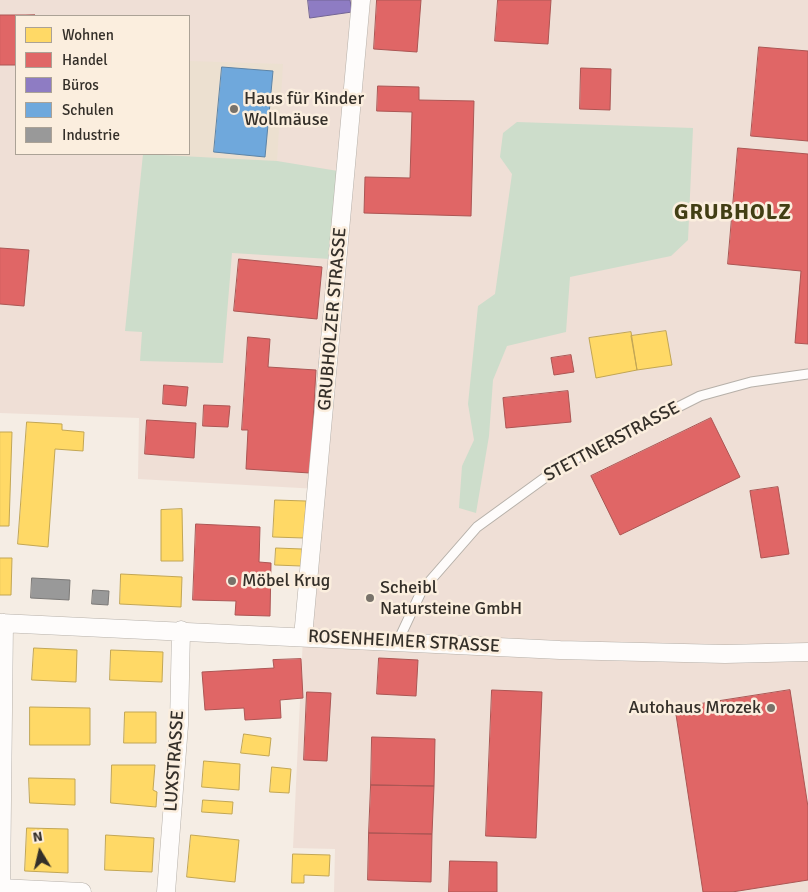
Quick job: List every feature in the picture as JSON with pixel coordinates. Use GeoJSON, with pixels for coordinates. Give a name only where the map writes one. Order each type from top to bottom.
{"type":"FeatureCollection","features":[{"type":"Feature","properties":{"kind":"street","name":"GRUBHOLZER STRASSE"},"geometry":{"type":"LineString","coordinates":[[303,637],[361,0]]}},
{"type":"Feature","properties":{"kind":"street","name":"ROSENHEIMER STRASSE"},"geometry":{"type":"LineString","coordinates":[[2,623],[181,630],[560,650],[725,654],[808,652]]}},
{"type":"Feature","properties":{"kind":"street"},"geometry":{"type":"LineString","coordinates":[[2,623],[0,888],[82,892]]}},
{"type":"Feature","properties":{"kind":"street","name":"LUXSTRASSE"},"geometry":{"type":"LineString","coordinates":[[166,892],[179,725],[181,630]]}},
{"type":"Feature","properties":{"kind":"lane","name":"STETTNERSTRASSE"},"geometry":{"type":"LineString","coordinates":[[398,641],[422,590],[477,527],[561,466],[700,396],[751,382],[808,374]]}},
{"type":"Feature","properties":{"kind":"shaded area"},"geometry":{"type":"Polygon","coordinates":[[[0,0],[808,0],[808,892],[334,892],[335,849],[293,848],[303,637],[318,489],[138,479],[139,418],[0,413],[0,0]]]}},
{"type":"Feature","properties":{"kind":"shaded area","name":"Haus für Kinder Wollmäuse"},"geometry":{"type":"Polygon","coordinates":[[[190,61],[283,64],[277,161],[162,155],[190,155],[190,61]]]}},
{"type":"Feature","properties":{"kind":"green space"},"geometry":{"type":"Polygon","coordinates":[[[517,122],[693,128],[688,240],[671,256],[570,277],[566,332],[507,346],[493,380],[489,436],[476,513],[459,508],[462,466],[474,440],[468,404],[478,306],[495,294],[512,174],[500,157],[503,133],[517,122]]]}},
{"type":"Feature","properties":{"kind":"green space"},"geometry":{"type":"Polygon","coordinates":[[[143,155],[277,161],[338,171],[330,259],[232,253],[223,363],[140,361],[142,332],[125,331],[143,155]]]}},
{"type":"Feature","properties":{"kind":"building: Wohnen"},"geometry":{"type":"Polygon","coordinates":[[[666,331],[672,365],[637,370],[631,336],[666,331]]]}},
{"type":"Feature","properties":{"kind":"building: Wohnen"},"geometry":{"type":"Polygon","coordinates":[[[631,332],[637,370],[596,378],[589,338],[631,332]]]}},
{"type":"Feature","properties":{"kind":"building: Wohnen"},"geometry":{"type":"Polygon","coordinates":[[[27,422],[62,424],[62,430],[84,432],[83,451],[55,449],[48,547],[18,544],[27,422]]]}},
{"type":"Feature","properties":{"kind":"building: Wohnen"},"geometry":{"type":"Polygon","coordinates":[[[0,432],[12,432],[9,526],[0,526],[0,432]]]}},
{"type":"Feature","properties":{"kind":"building: Wohnen"},"geometry":{"type":"Polygon","coordinates":[[[275,500],[306,501],[304,538],[273,537],[275,500]]]}},
{"type":"Feature","properties":{"kind":"building: Wohnen"},"geometry":{"type":"Polygon","coordinates":[[[182,509],[183,561],[161,561],[161,510],[182,509]]]}},
{"type":"Feature","properties":{"kind":"building: Wohnen"},"geometry":{"type":"Polygon","coordinates":[[[276,548],[302,549],[301,566],[275,565],[276,548]]]}},
{"type":"Feature","properties":{"kind":"building: Wohnen"},"geometry":{"type":"Polygon","coordinates":[[[0,558],[12,558],[11,595],[0,595],[0,558]]]}},
{"type":"Feature","properties":{"kind":"building: Wohnen"},"geometry":{"type":"Polygon","coordinates":[[[121,574],[182,577],[181,607],[120,604],[121,574]]]}},
{"type":"Feature","properties":{"kind":"building: Wohnen"},"geometry":{"type":"Polygon","coordinates":[[[34,648],[77,650],[76,682],[32,680],[34,648]]]}},
{"type":"Feature","properties":{"kind":"building: Wohnen"},"geometry":{"type":"Polygon","coordinates":[[[111,650],[163,652],[162,682],[110,680],[111,650]]]}},
{"type":"Feature","properties":{"kind":"building: Wohnen"},"geometry":{"type":"Polygon","coordinates":[[[30,707],[90,708],[90,745],[30,745],[30,707]]]}},
{"type":"Feature","properties":{"kind":"building: Wohnen"},"geometry":{"type":"Polygon","coordinates":[[[125,712],[156,712],[156,743],[124,743],[125,712]]]}},
{"type":"Feature","properties":{"kind":"building: Wohnen"},"geometry":{"type":"Polygon","coordinates":[[[244,734],[271,738],[269,756],[241,753],[244,734]]]}},
{"type":"Feature","properties":{"kind":"building: Wohnen"},"geometry":{"type":"Polygon","coordinates":[[[204,761],[240,764],[239,790],[202,787],[204,761]]]}},
{"type":"Feature","properties":{"kind":"building: Wohnen"},"geometry":{"type":"Polygon","coordinates":[[[112,765],[155,765],[153,790],[157,792],[156,807],[111,803],[112,765]]]}},
{"type":"Feature","properties":{"kind":"building: Wohnen"},"geometry":{"type":"Polygon","coordinates":[[[272,767],[291,769],[289,793],[270,792],[272,767]]]}},
{"type":"Feature","properties":{"kind":"building: Wohnen"},"geometry":{"type":"Polygon","coordinates":[[[29,778],[75,779],[75,805],[30,803],[29,778]]]}},
{"type":"Feature","properties":{"kind":"building: Wohnen"},"geometry":{"type":"Polygon","coordinates":[[[203,800],[233,802],[232,814],[202,812],[203,800]]]}},
{"type":"Feature","properties":{"kind":"building: Wohnen"},"geometry":{"type":"Polygon","coordinates":[[[27,828],[68,829],[68,873],[25,871],[27,828]]]}},
{"type":"Feature","properties":{"kind":"building: Wohnen"},"geometry":{"type":"Polygon","coordinates":[[[106,835],[154,838],[152,872],[105,870],[106,835]]]}},
{"type":"Feature","properties":{"kind":"building: Wohnen"},"geometry":{"type":"Polygon","coordinates":[[[191,835],[239,840],[235,882],[187,877],[191,835]]]}},
{"type":"Feature","properties":{"kind":"building: Wohnen"},"geometry":{"type":"Polygon","coordinates":[[[293,854],[330,855],[329,876],[304,875],[304,883],[292,883],[293,854]]]}},
{"type":"Feature","properties":{"kind":"building: Handel"},"geometry":{"type":"Polygon","coordinates":[[[377,0],[421,0],[417,52],[374,49],[377,0]]]}},
{"type":"Feature","properties":{"kind":"building: Handel"},"geometry":{"type":"Polygon","coordinates":[[[498,0],[551,0],[548,44],[495,41],[498,0]]]}},
{"type":"Feature","properties":{"kind":"building: Handel"},"geometry":{"type":"Polygon","coordinates":[[[0,15],[15,15],[15,65],[0,65],[0,15]]]}},
{"type":"Feature","properties":{"kind":"building: Handel"},"geometry":{"type":"Polygon","coordinates":[[[759,47],[808,51],[808,141],[751,136],[759,47]]]}},
{"type":"Feature","properties":{"kind":"building: Handel"},"geometry":{"type":"Polygon","coordinates":[[[581,68],[611,69],[610,110],[580,109],[581,68]]]}},
{"type":"Feature","properties":{"kind":"building: Handel"},"geometry":{"type":"Polygon","coordinates":[[[378,86],[419,87],[419,100],[474,101],[471,216],[364,213],[365,177],[410,178],[412,112],[377,111],[378,86]]]}},
{"type":"Feature","properties":{"kind":"building: Handel"},"geometry":{"type":"Polygon","coordinates":[[[738,148],[808,154],[808,344],[795,343],[801,271],[728,264],[738,148]]]}},
{"type":"Feature","properties":{"kind":"building: Handel"},"geometry":{"type":"Polygon","coordinates":[[[0,248],[29,250],[24,306],[0,304],[0,248]]]}},
{"type":"Feature","properties":{"kind":"building: Handel"},"geometry":{"type":"Polygon","coordinates":[[[239,259],[322,267],[317,319],[234,311],[239,259]]]}},
{"type":"Feature","properties":{"kind":"building: Handel"},"geometry":{"type":"Polygon","coordinates":[[[248,337],[270,339],[268,367],[316,370],[310,473],[246,469],[248,430],[242,430],[248,337]]]}},
{"type":"Feature","properties":{"kind":"building: Handel"},"geometry":{"type":"Polygon","coordinates":[[[571,355],[574,372],[554,375],[551,358],[571,355]]]}},
{"type":"Feature","properties":{"kind":"building: Handel"},"geometry":{"type":"Polygon","coordinates":[[[164,385],[188,387],[186,406],[163,404],[164,385]]]}},
{"type":"Feature","properties":{"kind":"building: Handel"},"geometry":{"type":"Polygon","coordinates":[[[568,391],[571,422],[506,428],[503,398],[568,391]]]}},
{"type":"Feature","properties":{"kind":"building: Handel"},"geometry":{"type":"Polygon","coordinates":[[[204,405],[230,406],[228,427],[203,426],[204,405]]]}},
{"type":"Feature","properties":{"kind":"building: Handel"},"geometry":{"type":"Polygon","coordinates":[[[711,418],[740,477],[620,535],[591,476],[711,418]]]}},
{"type":"Feature","properties":{"kind":"building: Handel"},"geometry":{"type":"Polygon","coordinates":[[[147,420],[196,423],[194,458],[145,454],[147,420]]]}},
{"type":"Feature","properties":{"kind":"building: Handel"},"geometry":{"type":"Polygon","coordinates":[[[778,487],[789,554],[761,558],[750,491],[778,487]]]}},
{"type":"Feature","properties":{"kind":"building: Handel","name":"Möbel Krug"},"geometry":{"type":"Polygon","coordinates":[[[196,524],[260,527],[259,562],[271,563],[270,616],[235,615],[236,601],[193,600],[196,524]]]}},
{"type":"Feature","properties":{"kind":"building: Handel"},"geometry":{"type":"Polygon","coordinates":[[[379,658],[418,660],[416,696],[377,694],[379,658]]]}},
{"type":"Feature","properties":{"kind":"building: Handel"},"geometry":{"type":"Polygon","coordinates":[[[301,659],[303,698],[280,700],[281,718],[245,720],[244,708],[205,710],[202,672],[274,668],[273,660],[301,659]]]}},
{"type":"Feature","properties":{"kind":"building: Handel"},"geometry":{"type":"Polygon","coordinates":[[[492,690],[542,692],[536,838],[486,836],[492,690]]]}},
{"type":"Feature","properties":{"kind":"building: Handel"},"geometry":{"type":"Polygon","coordinates":[[[790,690],[808,807],[808,880],[732,892],[703,892],[675,708],[790,690]]]}},
{"type":"Feature","properties":{"kind":"building: Handel"},"geometry":{"type":"Polygon","coordinates":[[[307,692],[331,693],[327,761],[304,760],[307,692]]]}},
{"type":"Feature","properties":{"kind":"building: Handel"},"geometry":{"type":"Polygon","coordinates":[[[372,737],[435,739],[434,786],[371,785],[372,737]]]}},
{"type":"Feature","properties":{"kind":"building: Handel"},"geometry":{"type":"Polygon","coordinates":[[[371,785],[434,786],[432,834],[369,833],[371,785]]]}},
{"type":"Feature","properties":{"kind":"building: Handel"},"geometry":{"type":"Polygon","coordinates":[[[369,833],[432,834],[431,882],[368,880],[369,833]]]}},
{"type":"Feature","properties":{"kind":"building: Handel"},"geometry":{"type":"Polygon","coordinates":[[[450,861],[497,862],[497,892],[449,892],[450,861]]]}},
{"type":"Feature","properties":{"kind":"building: Büros"},"geometry":{"type":"Polygon","coordinates":[[[308,0],[350,0],[352,12],[310,18],[308,0]]]}},
{"type":"Feature","properties":{"kind":"building: Schulen"},"geometry":{"type":"Polygon","coordinates":[[[222,67],[273,71],[265,157],[214,152],[222,67]]]}},
{"type":"Feature","properties":{"kind":"building: Industrie"},"geometry":{"type":"Polygon","coordinates":[[[32,578],[70,580],[69,600],[31,598],[32,578]]]}},
{"type":"Feature","properties":{"kind":"building: Industrie"},"geometry":{"type":"Polygon","coordinates":[[[93,590],[109,591],[108,605],[92,604],[93,590]]]}},
{"type":"Feature","properties":{"kind":"place","name":"Haus für Kinder Wollmäuse"},"geometry":{"type":"Point","coordinates":[234,109]}},
{"type":"Feature","properties":{"kind":"place","name":"Möbel Krug"},"geometry":{"type":"Point","coordinates":[232,581]}},
{"type":"Feature","properties":{"kind":"place","name":"Scheibl Natursteine GmbH"},"geometry":{"type":"Point","coordinates":[370,598]}},
{"type":"Feature","properties":{"kind":"place","name":"Autohaus Mrozek"},"geometry":{"type":"Point","coordinates":[771,708]}},
{"type":"Feature","properties":{"kind":"district","name":"GRUBHOLZ"},"geometry":{"type":"Point","coordinates":[733,213]}}]}
